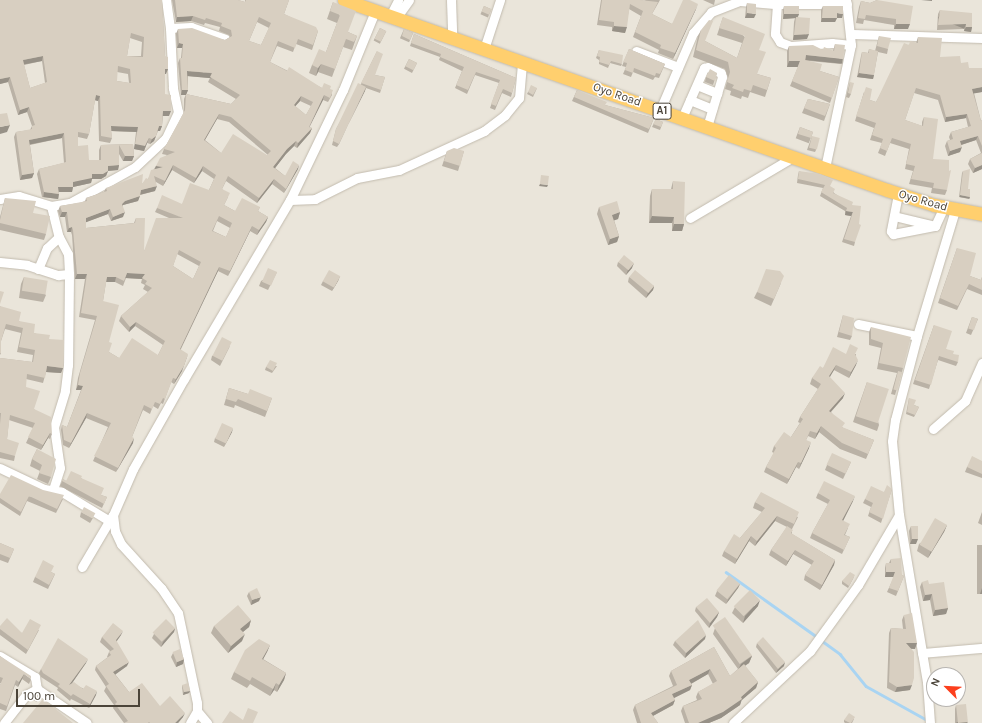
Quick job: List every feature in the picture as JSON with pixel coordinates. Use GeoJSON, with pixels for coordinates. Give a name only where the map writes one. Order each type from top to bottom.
{"type":"FeatureCollection","features":[{"type":"Feature","properties":{"kind":"highway","name":"Oyo Road"},"geometry":{"type":"LineString","coordinates":[[344,0],[898,194],[949,208],[982,214]]}},
{"type":"Feature","properties":{"kind":"street"},"geometry":{"type":"LineString","coordinates":[[0,199],[19,196],[50,206],[70,203],[135,167],[166,138],[178,112],[173,88],[170,28],[166,0]]}},
{"type":"Feature","properties":{"kind":"street"},"geometry":{"type":"LineString","coordinates":[[393,17],[398,0]]}},
{"type":"Feature","properties":{"kind":"street"},"geometry":{"type":"LineString","coordinates":[[393,17],[409,0]]}},
{"type":"Feature","properties":{"kind":"street"},"geometry":{"type":"LineString","coordinates":[[451,0],[452,38]]}},
{"type":"Feature","properties":{"kind":"street"},"geometry":{"type":"LineString","coordinates":[[484,49],[500,0]]}},
{"type":"Feature","properties":{"kind":"street"},"geometry":{"type":"LineString","coordinates":[[660,110],[698,25],[711,12],[740,0],[777,4],[847,2],[852,34],[851,45],[825,168]]}},
{"type":"Feature","properties":{"kind":"street"},"geometry":{"type":"LineString","coordinates":[[777,4],[775,34],[780,42],[791,46],[832,43],[851,45]]}},
{"type":"Feature","properties":{"kind":"street"},"geometry":{"type":"LineString","coordinates":[[82,566],[110,518],[133,469],[290,200],[343,90],[375,11]]}},
{"type":"Feature","properties":{"kind":"street"},"geometry":{"type":"LineString","coordinates":[[170,28],[191,28],[225,39]]}},
{"type":"Feature","properties":{"kind":"street"},"geometry":{"type":"LineString","coordinates":[[852,34],[982,38]]}},
{"type":"Feature","properties":{"kind":"street"},"geometry":{"type":"LineString","coordinates":[[636,51],[678,67]]}},
{"type":"Feature","properties":{"kind":"street"},"geometry":{"type":"LineString","coordinates":[[290,200],[315,199],[357,178],[399,170],[484,131],[505,115],[519,98],[522,62]]}},
{"type":"Feature","properties":{"kind":"street"},"geometry":{"type":"LineString","coordinates":[[682,118],[704,68],[708,67],[722,75],[707,127]]}},
{"type":"Feature","properties":{"kind":"street"},"geometry":{"type":"LineString","coordinates":[[697,85],[717,93]]}},
{"type":"Feature","properties":{"kind":"street"},"geometry":{"type":"LineString","coordinates":[[690,100],[712,109]]}},
{"type":"Feature","properties":{"kind":"street"},"geometry":{"type":"LineString","coordinates":[[690,218],[793,157]]}},
{"type":"Feature","properties":{"kind":"street"},"geometry":{"type":"LineString","coordinates":[[898,194],[891,231],[893,234],[935,226],[949,208]]}},
{"type":"Feature","properties":{"kind":"street"},"geometry":{"type":"LineString","coordinates":[[50,206],[59,237],[68,254],[69,274],[68,365],[66,391],[54,427],[60,468],[53,489]]}},
{"type":"Feature","properties":{"kind":"street"},"geometry":{"type":"LineString","coordinates":[[930,723],[922,653],[899,515],[892,442],[895,420],[949,208]]}},
{"type":"Feature","properties":{"kind":"street"},"geometry":{"type":"LineString","coordinates":[[894,216],[935,226]]}},
{"type":"Feature","properties":{"kind":"street"},"geometry":{"type":"LineString","coordinates":[[38,269],[47,248],[59,237]]}},
{"type":"Feature","properties":{"kind":"street"},"geometry":{"type":"LineString","coordinates":[[0,262],[38,269],[58,275],[69,274]]}},
{"type":"Feature","properties":{"kind":"street"},"geometry":{"type":"LineString","coordinates":[[858,324],[917,336]]}},
{"type":"Feature","properties":{"kind":"street"},"geometry":{"type":"LineString","coordinates":[[932,429],[965,401],[982,363]]}},
{"type":"Feature","properties":{"kind":"street"},"geometry":{"type":"LineString","coordinates":[[0,468],[44,488],[62,492],[110,518],[121,544],[168,597],[178,613],[197,711],[207,723]]}},
{"type":"Feature","properties":{"kind":"street"},"geometry":{"type":"LineString","coordinates":[[733,723],[810,651],[855,591],[899,515]]}},
{"type":"Feature","properties":{"kind":"street"},"geometry":{"type":"LineString","coordinates":[[922,653],[982,648]]}},
{"type":"Feature","properties":{"kind":"street"},"geometry":{"type":"LineString","coordinates":[[0,656],[35,677],[37,690],[87,723]]}},
{"type":"Feature","properties":{"kind":"street"},"geometry":{"type":"LineString","coordinates":[[4,723],[26,695],[37,690]]}},
{"type":"Feature","properties":{"kind":"street"},"geometry":{"type":"LineString","coordinates":[[190,723],[197,711]]}},
{"type":"Feature","properties":{"kind":"shaded area"},"geometry":{"type":"Polygon","coordinates":[[[0,0],[982,0],[982,723],[0,723],[0,0]]]}},
{"type":"Feature","properties":{"kind":"building"},"geometry":{"type":"Polygon","coordinates":[[[0,0],[162,0],[165,56],[168,57],[168,69],[165,69],[165,94],[171,95],[171,111],[163,111],[162,126],[159,126],[156,136],[152,139],[149,138],[145,146],[135,144],[138,127],[111,126],[112,138],[101,136],[100,96],[96,95],[89,134],[78,132],[78,146],[88,145],[89,160],[101,160],[101,145],[133,144],[134,156],[125,156],[119,145],[119,165],[108,166],[108,171],[103,174],[92,174],[92,178],[73,182],[73,187],[58,187],[59,194],[44,192],[39,169],[66,162],[64,133],[29,140],[34,173],[22,175],[16,132],[32,129],[32,126],[35,125],[29,107],[20,110],[10,77],[0,79],[0,0]],[[131,33],[127,56],[143,57],[144,37],[131,33]],[[43,56],[23,60],[30,88],[47,82],[43,56]],[[118,66],[117,81],[131,83],[130,69],[118,66]]]}},
{"type":"Feature","properties":{"kind":"building"},"geometry":{"type":"Polygon","coordinates":[[[175,0],[238,0],[245,2],[246,0],[289,0],[284,14],[316,27],[318,31],[313,45],[298,39],[295,48],[278,41],[270,62],[287,71],[289,67],[322,88],[324,83],[331,86],[330,89],[333,90],[330,98],[324,95],[309,127],[312,128],[298,143],[296,141],[287,149],[273,167],[285,176],[293,161],[299,165],[286,189],[274,179],[259,198],[228,176],[222,189],[230,193],[224,205],[235,211],[242,198],[260,207],[258,211],[268,217],[259,230],[252,226],[230,271],[219,267],[180,349],[188,354],[184,366],[176,379],[173,378],[165,399],[163,398],[160,404],[155,402],[152,409],[144,405],[132,437],[134,438],[118,468],[94,456],[111,423],[87,413],[71,443],[64,440],[62,425],[67,427],[83,386],[78,385],[80,373],[97,316],[81,313],[87,274],[77,274],[73,230],[72,227],[69,228],[67,212],[62,212],[60,206],[87,201],[86,198],[107,191],[106,188],[143,174],[142,184],[146,178],[148,179],[151,170],[163,167],[156,166],[160,158],[175,152],[164,149],[185,110],[186,94],[231,104],[240,95],[210,77],[212,73],[187,71],[188,90],[182,90],[180,58],[182,58],[183,44],[179,43],[178,29],[192,28],[225,40],[232,36],[231,30],[221,26],[222,23],[193,16],[177,17],[175,0]],[[259,17],[249,41],[261,45],[271,23],[259,17]],[[301,96],[294,105],[306,115],[313,102],[301,96]],[[219,114],[204,140],[221,153],[233,134],[267,155],[271,151],[231,117],[219,114]],[[173,165],[165,181],[154,176],[157,186],[141,190],[140,196],[125,201],[122,204],[125,212],[113,217],[110,209],[86,218],[86,228],[135,223],[136,218],[145,218],[144,251],[156,218],[183,218],[157,208],[162,195],[182,204],[190,183],[209,190],[216,175],[203,166],[196,178],[173,165]],[[219,216],[212,231],[226,237],[232,223],[219,216]],[[179,250],[173,266],[193,279],[201,262],[179,250]],[[127,273],[124,281],[116,277],[107,277],[103,301],[119,305],[109,342],[112,343],[109,352],[119,358],[132,338],[158,355],[165,341],[136,322],[130,327],[121,316],[152,288],[145,284],[147,281],[142,278],[145,274],[127,273]]]}},
{"type":"Feature","properties":{"kind":"building"},"geometry":{"type":"Polygon","coordinates":[[[602,0],[640,0],[658,2],[652,14],[672,24],[683,0],[690,0],[698,4],[675,53],[660,48],[661,45],[635,32],[643,11],[630,4],[627,27],[614,26],[614,22],[599,20],[602,0]]]}},
{"type":"Feature","properties":{"kind":"building"},"geometry":{"type":"Polygon","coordinates":[[[877,0],[913,6],[910,24],[896,24],[896,19],[866,15],[865,19],[858,18],[861,1],[870,3],[877,0]]]}},
{"type":"Feature","properties":{"kind":"building"},"geometry":{"type":"Polygon","coordinates":[[[333,2],[356,11],[348,32],[357,36],[354,42],[346,39],[335,69],[321,64],[318,68],[312,65],[319,49],[326,52],[340,15],[330,11],[333,2]]]}},
{"type":"Feature","properties":{"kind":"building"},"geometry":{"type":"Polygon","coordinates":[[[747,3],[756,4],[756,14],[747,13],[747,3]]]}},
{"type":"Feature","properties":{"kind":"building"},"geometry":{"type":"Polygon","coordinates":[[[484,6],[491,9],[489,15],[482,12],[484,6]]]}},
{"type":"Feature","properties":{"kind":"building"},"geometry":{"type":"Polygon","coordinates":[[[784,6],[799,6],[799,14],[784,14],[784,6]]]}},
{"type":"Feature","properties":{"kind":"building"},"geometry":{"type":"Polygon","coordinates":[[[823,6],[843,6],[843,14],[837,13],[837,18],[822,18],[823,6]]]}},
{"type":"Feature","properties":{"kind":"building"},"geometry":{"type":"Polygon","coordinates":[[[940,10],[972,13],[972,27],[966,27],[966,24],[938,25],[940,10]]]}},
{"type":"Feature","properties":{"kind":"building"},"geometry":{"type":"Polygon","coordinates":[[[723,17],[765,34],[759,50],[766,52],[757,74],[771,78],[767,90],[753,85],[751,91],[744,89],[743,92],[732,88],[734,85],[727,82],[730,72],[728,62],[696,50],[701,30],[709,20],[713,21],[705,41],[737,58],[745,36],[719,28],[723,17]]]}},
{"type":"Feature","properties":{"kind":"building"},"geometry":{"type":"Polygon","coordinates":[[[796,17],[810,18],[809,34],[794,35],[796,17]]]}},
{"type":"Feature","properties":{"kind":"building"},"geometry":{"type":"Polygon","coordinates":[[[380,28],[386,31],[381,42],[375,39],[380,28]]]}},
{"type":"Feature","properties":{"kind":"building"},"geometry":{"type":"Polygon","coordinates":[[[404,29],[413,33],[410,40],[402,36],[404,29]]]}},
{"type":"Feature","properties":{"kind":"building"},"geometry":{"type":"Polygon","coordinates":[[[414,34],[516,78],[512,93],[503,89],[496,106],[491,104],[500,80],[476,72],[468,90],[456,85],[464,67],[440,57],[441,54],[411,43],[414,34]]]}},
{"type":"Feature","properties":{"kind":"building"},"geometry":{"type":"Polygon","coordinates":[[[879,36],[891,38],[888,49],[877,46],[879,36]]]}},
{"type":"Feature","properties":{"kind":"building"},"geometry":{"type":"Polygon","coordinates":[[[918,37],[942,38],[940,57],[960,56],[961,63],[968,62],[969,68],[982,68],[982,87],[972,89],[981,121],[982,120],[982,146],[978,136],[960,141],[962,147],[950,151],[947,141],[953,139],[951,132],[971,126],[967,114],[946,117],[940,95],[916,88],[905,120],[923,126],[924,117],[938,119],[933,159],[949,160],[949,171],[951,170],[947,190],[933,188],[934,183],[911,179],[915,166],[906,164],[911,144],[892,138],[887,151],[880,148],[883,139],[872,135],[876,123],[856,116],[866,87],[872,89],[870,100],[876,102],[904,43],[909,45],[910,41],[918,43],[918,37]]]}},
{"type":"Feature","properties":{"kind":"building"},"geometry":{"type":"Polygon","coordinates":[[[835,44],[845,45],[843,59],[806,55],[805,60],[822,64],[820,71],[839,77],[832,98],[792,81],[800,61],[789,61],[789,46],[813,45],[823,50],[824,47],[834,51],[835,44]]]}},
{"type":"Feature","properties":{"kind":"building"},"geometry":{"type":"Polygon","coordinates":[[[629,49],[665,64],[660,74],[656,73],[655,76],[634,68],[633,73],[625,70],[627,63],[623,62],[629,49]]]}},
{"type":"Feature","properties":{"kind":"building"},"geometry":{"type":"Polygon","coordinates":[[[869,49],[878,51],[874,75],[859,73],[862,52],[869,53],[869,49]]]}},
{"type":"Feature","properties":{"kind":"building"},"geometry":{"type":"Polygon","coordinates":[[[599,50],[623,55],[622,64],[611,61],[609,65],[599,62],[600,57],[597,56],[599,50]]]}},
{"type":"Feature","properties":{"kind":"building"},"geometry":{"type":"Polygon","coordinates":[[[377,51],[383,54],[375,75],[385,77],[381,90],[361,83],[377,51]]]}},
{"type":"Feature","properties":{"kind":"building"},"geometry":{"type":"Polygon","coordinates":[[[409,59],[417,63],[413,70],[405,66],[409,59]]]}},
{"type":"Feature","properties":{"kind":"building"},"geometry":{"type":"Polygon","coordinates":[[[710,69],[717,73],[715,81],[706,77],[710,69]]]}},
{"type":"Feature","properties":{"kind":"building"},"geometry":{"type":"Polygon","coordinates":[[[850,82],[854,83],[851,94],[848,93],[850,82]]]}},
{"type":"Feature","properties":{"kind":"building"},"geometry":{"type":"Polygon","coordinates":[[[358,83],[366,87],[339,144],[333,141],[336,129],[358,83]]]}},
{"type":"Feature","properties":{"kind":"building"},"geometry":{"type":"Polygon","coordinates":[[[531,85],[537,88],[533,95],[528,92],[531,85]]]}},
{"type":"Feature","properties":{"kind":"building"},"geometry":{"type":"Polygon","coordinates":[[[577,90],[607,102],[605,105],[654,118],[649,129],[574,97],[577,90]]]}},
{"type":"Feature","properties":{"kind":"building"},"geometry":{"type":"Polygon","coordinates":[[[808,99],[830,104],[825,116],[804,108],[808,99]]]}},
{"type":"Feature","properties":{"kind":"building"},"geometry":{"type":"Polygon","coordinates":[[[7,113],[10,125],[0,127],[0,114],[7,113]]]}},
{"type":"Feature","properties":{"kind":"building"},"geometry":{"type":"Polygon","coordinates":[[[656,119],[663,122],[661,127],[653,124],[656,119]]]}},
{"type":"Feature","properties":{"kind":"building"},"geometry":{"type":"Polygon","coordinates":[[[800,127],[813,132],[811,138],[798,134],[800,127]]]}},
{"type":"Feature","properties":{"kind":"building"},"geometry":{"type":"Polygon","coordinates":[[[812,136],[820,138],[817,150],[809,148],[812,136]]]}},
{"type":"Feature","properties":{"kind":"building"},"geometry":{"type":"Polygon","coordinates":[[[454,148],[464,151],[460,166],[444,161],[447,151],[454,148]]]}},
{"type":"Feature","properties":{"kind":"building"},"geometry":{"type":"Polygon","coordinates":[[[982,153],[982,165],[975,168],[970,159],[982,153]]]}},
{"type":"Feature","properties":{"kind":"building"},"geometry":{"type":"Polygon","coordinates":[[[970,169],[968,189],[970,189],[970,197],[960,195],[963,171],[970,169]]]}},
{"type":"Feature","properties":{"kind":"building"},"geometry":{"type":"Polygon","coordinates":[[[799,171],[820,174],[833,180],[830,186],[835,189],[833,193],[853,202],[852,205],[861,206],[859,224],[861,225],[855,242],[844,239],[853,212],[846,211],[847,208],[821,192],[825,185],[798,179],[799,171]]]}},
{"type":"Feature","properties":{"kind":"building"},"geometry":{"type":"Polygon","coordinates":[[[541,175],[549,176],[548,185],[540,184],[541,175]]]}},
{"type":"Feature","properties":{"kind":"building"},"geometry":{"type":"Polygon","coordinates":[[[673,181],[685,182],[684,224],[674,224],[674,217],[652,216],[652,189],[673,189],[673,181]]]}},
{"type":"Feature","properties":{"kind":"building"},"geometry":{"type":"Polygon","coordinates":[[[5,198],[36,201],[33,213],[50,216],[46,234],[0,223],[5,198]]]}},
{"type":"Feature","properties":{"kind":"building"},"geometry":{"type":"Polygon","coordinates":[[[617,201],[620,212],[612,215],[619,236],[610,239],[599,207],[617,201]]]}},
{"type":"Feature","properties":{"kind":"building"},"geometry":{"type":"Polygon","coordinates":[[[957,248],[976,253],[970,276],[981,280],[982,277],[982,290],[969,284],[958,306],[940,298],[957,248]]]}},
{"type":"Feature","properties":{"kind":"building"},"geometry":{"type":"Polygon","coordinates":[[[624,255],[634,263],[628,270],[618,262],[624,255]]]}},
{"type":"Feature","properties":{"kind":"building"},"geometry":{"type":"Polygon","coordinates":[[[268,268],[277,272],[271,286],[262,282],[268,268]]]}},
{"type":"Feature","properties":{"kind":"building"},"geometry":{"type":"Polygon","coordinates":[[[766,269],[780,271],[784,276],[774,299],[757,292],[766,269]]]}},
{"type":"Feature","properties":{"kind":"building"},"geometry":{"type":"Polygon","coordinates":[[[329,270],[340,276],[334,288],[323,281],[329,270]]]}},
{"type":"Feature","properties":{"kind":"building"},"geometry":{"type":"Polygon","coordinates":[[[635,270],[654,286],[648,293],[629,277],[635,270]]]}},
{"type":"Feature","properties":{"kind":"building"},"geometry":{"type":"Polygon","coordinates":[[[24,277],[48,281],[46,295],[22,291],[24,277]]]}},
{"type":"Feature","properties":{"kind":"building"},"geometry":{"type":"Polygon","coordinates":[[[0,291],[4,292],[0,304],[0,291]]]}},
{"type":"Feature","properties":{"kind":"building"},"geometry":{"type":"Polygon","coordinates":[[[0,306],[21,312],[19,321],[35,324],[34,333],[50,335],[49,339],[64,340],[63,368],[47,366],[45,378],[27,374],[26,387],[40,391],[34,409],[51,417],[52,434],[50,433],[43,445],[28,437],[35,423],[10,415],[7,439],[19,443],[15,456],[0,452],[0,358],[33,362],[35,350],[19,347],[23,328],[6,324],[1,341],[0,353],[0,306]]]}},
{"type":"Feature","properties":{"kind":"building"},"geometry":{"type":"Polygon","coordinates":[[[843,315],[854,318],[852,336],[839,332],[843,315]]]}},
{"type":"Feature","properties":{"kind":"building"},"geometry":{"type":"Polygon","coordinates":[[[972,317],[978,319],[974,330],[968,328],[972,317]]]}},
{"type":"Feature","properties":{"kind":"building"},"geometry":{"type":"Polygon","coordinates":[[[934,325],[952,331],[946,349],[954,351],[953,354],[959,355],[958,362],[939,356],[931,385],[915,380],[934,325]]]}},
{"type":"Feature","properties":{"kind":"building"},"geometry":{"type":"Polygon","coordinates":[[[871,327],[911,337],[903,368],[879,363],[883,343],[871,339],[871,327]]]}},
{"type":"Feature","properties":{"kind":"building"},"geometry":{"type":"Polygon","coordinates":[[[222,337],[232,342],[222,361],[212,356],[222,337]]]}},
{"type":"Feature","properties":{"kind":"building"},"geometry":{"type":"Polygon","coordinates":[[[850,344],[858,348],[855,354],[858,360],[851,372],[836,365],[829,376],[845,393],[829,411],[845,423],[842,427],[874,440],[868,454],[842,443],[821,426],[817,433],[810,431],[806,440],[811,442],[801,463],[798,462],[789,479],[766,467],[776,448],[774,446],[784,432],[791,437],[803,419],[800,417],[821,384],[812,378],[820,366],[823,368],[833,347],[846,354],[850,344]]]}},
{"type":"Feature","properties":{"kind":"building"},"geometry":{"type":"Polygon","coordinates":[[[270,360],[277,363],[273,371],[266,367],[270,360]]]}},
{"type":"Feature","properties":{"kind":"building"},"geometry":{"type":"Polygon","coordinates":[[[898,371],[902,372],[897,390],[893,389],[898,371]]]}},
{"type":"Feature","properties":{"kind":"building"},"geometry":{"type":"Polygon","coordinates":[[[867,382],[889,389],[878,423],[856,416],[867,382]]]}},
{"type":"Feature","properties":{"kind":"building"},"geometry":{"type":"Polygon","coordinates":[[[229,388],[248,394],[250,389],[272,398],[267,411],[238,399],[236,402],[226,399],[229,388]]]}},
{"type":"Feature","properties":{"kind":"building"},"geometry":{"type":"Polygon","coordinates":[[[909,398],[916,400],[914,405],[919,407],[915,415],[907,412],[909,398]]]}},
{"type":"Feature","properties":{"kind":"building"},"geometry":{"type":"Polygon","coordinates":[[[222,423],[233,428],[226,443],[215,439],[222,423]]]}},
{"type":"Feature","properties":{"kind":"building"},"geometry":{"type":"Polygon","coordinates":[[[37,449],[56,459],[51,477],[39,473],[42,465],[32,459],[37,449]]]}},
{"type":"Feature","properties":{"kind":"building"},"geometry":{"type":"Polygon","coordinates":[[[832,453],[851,462],[846,474],[827,465],[832,453]]]}},
{"type":"Feature","properties":{"kind":"building"},"geometry":{"type":"Polygon","coordinates":[[[972,456],[982,461],[982,474],[967,467],[972,456]]]}},
{"type":"Feature","properties":{"kind":"building"},"geometry":{"type":"Polygon","coordinates":[[[71,471],[82,476],[81,478],[104,488],[101,495],[107,497],[104,504],[62,481],[63,479],[66,481],[71,471]]]}},
{"type":"Feature","properties":{"kind":"building"},"geometry":{"type":"Polygon","coordinates":[[[11,475],[43,490],[64,495],[57,509],[29,496],[21,512],[0,498],[0,494],[11,475]]]}},
{"type":"Feature","properties":{"kind":"building"},"geometry":{"type":"Polygon","coordinates":[[[824,481],[855,496],[842,520],[850,524],[844,535],[850,537],[844,550],[812,533],[830,500],[818,493],[824,481]]]}},
{"type":"Feature","properties":{"kind":"building"},"geometry":{"type":"Polygon","coordinates":[[[887,485],[892,489],[883,519],[869,512],[873,503],[865,499],[871,486],[884,492],[887,485]]]}},
{"type":"Feature","properties":{"kind":"building"},"geometry":{"type":"Polygon","coordinates":[[[761,492],[799,512],[794,524],[777,516],[757,541],[751,536],[737,559],[724,551],[734,534],[740,538],[765,508],[755,502],[761,492]]]}},
{"type":"Feature","properties":{"kind":"building"},"geometry":{"type":"Polygon","coordinates":[[[84,507],[95,513],[92,519],[81,512],[84,507]]]}},
{"type":"Feature","properties":{"kind":"building"},"geometry":{"type":"Polygon","coordinates":[[[935,518],[947,525],[932,552],[920,545],[935,518]]]}},
{"type":"Feature","properties":{"kind":"building"},"geometry":{"type":"Polygon","coordinates":[[[787,526],[793,530],[791,533],[835,560],[822,585],[805,575],[814,561],[795,550],[788,561],[771,550],[787,526]]]}},
{"type":"Feature","properties":{"kind":"building"},"geometry":{"type":"Polygon","coordinates":[[[911,526],[918,526],[918,539],[912,539],[911,526]]]}},
{"type":"Feature","properties":{"kind":"building"},"geometry":{"type":"Polygon","coordinates":[[[0,543],[14,549],[10,558],[0,554],[0,543]]]}},
{"type":"Feature","properties":{"kind":"building"},"geometry":{"type":"Polygon","coordinates":[[[901,558],[902,575],[904,576],[898,591],[889,588],[895,572],[886,572],[886,563],[891,563],[891,559],[901,558]]]}},
{"type":"Feature","properties":{"kind":"building"},"geometry":{"type":"Polygon","coordinates":[[[43,560],[54,566],[51,572],[55,574],[49,585],[35,577],[43,560]]]}},
{"type":"Feature","properties":{"kind":"building"},"geometry":{"type":"Polygon","coordinates":[[[850,572],[855,575],[849,586],[842,581],[850,572]]]}},
{"type":"Feature","properties":{"kind":"building"},"geometry":{"type":"Polygon","coordinates":[[[729,575],[740,584],[727,599],[716,591],[729,575]]]}},
{"type":"Feature","properties":{"kind":"building"},"geometry":{"type":"Polygon","coordinates":[[[928,580],[929,584],[944,582],[948,608],[935,610],[932,594],[925,595],[922,582],[928,580]]]}},
{"type":"Feature","properties":{"kind":"building"},"geometry":{"type":"Polygon","coordinates":[[[257,588],[261,597],[252,600],[249,592],[257,588]]]}},
{"type":"Feature","properties":{"kind":"building"},"geometry":{"type":"Polygon","coordinates":[[[750,590],[760,600],[744,616],[734,606],[750,590]]]}},
{"type":"Feature","properties":{"kind":"building"},"geometry":{"type":"Polygon","coordinates":[[[707,598],[719,612],[710,623],[696,607],[707,598]]]}},
{"type":"Feature","properties":{"kind":"building"},"geometry":{"type":"Polygon","coordinates":[[[238,605],[251,620],[240,629],[245,634],[231,646],[214,626],[238,605]]]}},
{"type":"Feature","properties":{"kind":"building"},"geometry":{"type":"Polygon","coordinates":[[[912,613],[917,643],[906,643],[914,652],[914,678],[912,685],[897,687],[889,682],[891,628],[906,629],[904,615],[912,613]]]}},
{"type":"Feature","properties":{"kind":"building"},"geometry":{"type":"Polygon","coordinates":[[[725,617],[752,656],[740,664],[713,626],[725,617]]]}},
{"type":"Feature","properties":{"kind":"building"},"geometry":{"type":"Polygon","coordinates":[[[7,618],[22,633],[30,619],[41,625],[28,650],[0,629],[0,626],[7,618]]]}},
{"type":"Feature","properties":{"kind":"building"},"geometry":{"type":"Polygon","coordinates":[[[166,619],[175,628],[162,642],[153,632],[166,619]]]}},
{"type":"Feature","properties":{"kind":"building"},"geometry":{"type":"Polygon","coordinates":[[[698,620],[706,635],[686,653],[675,641],[698,620]]]}},
{"type":"Feature","properties":{"kind":"building"},"geometry":{"type":"Polygon","coordinates":[[[113,623],[123,631],[116,640],[129,662],[113,672],[129,692],[142,683],[160,706],[170,696],[185,713],[175,723],[124,723],[128,721],[115,704],[117,702],[106,686],[109,684],[96,666],[111,655],[109,652],[114,649],[102,637],[113,623]]]}},
{"type":"Feature","properties":{"kind":"building"},"geometry":{"type":"Polygon","coordinates":[[[763,637],[785,662],[778,669],[757,643],[763,637]]]}},
{"type":"Feature","properties":{"kind":"building"},"geometry":{"type":"Polygon","coordinates":[[[58,638],[88,659],[69,685],[74,682],[83,689],[86,685],[97,691],[90,704],[73,694],[71,696],[58,686],[60,684],[43,673],[41,669],[58,638]]]}},
{"type":"Feature","properties":{"kind":"building"},"geometry":{"type":"Polygon","coordinates":[[[259,639],[270,645],[262,659],[286,673],[279,685],[276,683],[273,689],[252,677],[250,681],[234,672],[245,650],[259,639]]]}},
{"type":"Feature","properties":{"kind":"building"},"geometry":{"type":"Polygon","coordinates":[[[714,647],[730,676],[744,664],[758,682],[741,697],[742,699],[723,712],[698,723],[689,723],[683,706],[702,699],[698,692],[717,681],[710,669],[689,680],[692,685],[672,694],[675,700],[651,713],[658,723],[641,723],[635,705],[677,685],[671,671],[714,647]]]}},
{"type":"Feature","properties":{"kind":"building"},"geometry":{"type":"Polygon","coordinates":[[[180,649],[184,659],[177,662],[173,652],[180,649]]]}},
{"type":"Feature","properties":{"kind":"building"},"geometry":{"type":"Polygon","coordinates":[[[0,656],[31,676],[31,679],[24,674],[19,682],[16,680],[7,706],[0,703],[0,685],[3,678],[0,677],[0,656]]]}},
{"type":"Feature","properties":{"kind":"building"},"geometry":{"type":"Polygon","coordinates":[[[188,683],[190,691],[184,692],[182,685],[188,683]]]}},
{"type":"Feature","properties":{"kind":"building"},"geometry":{"type":"Polygon","coordinates":[[[37,694],[40,696],[38,700],[32,697],[37,694]]]}},
{"type":"Feature","properties":{"kind":"building"},"geometry":{"type":"Polygon","coordinates":[[[43,699],[73,723],[23,723],[43,699]]]}},
{"type":"Feature","properties":{"kind":"building"},"geometry":{"type":"Polygon","coordinates":[[[966,704],[968,722],[958,723],[956,707],[966,707],[966,704]]]}},
{"type":"Feature","properties":{"kind":"building"},"geometry":{"type":"Polygon","coordinates":[[[248,708],[258,712],[253,723],[222,723],[230,711],[243,720],[248,708]]]}},
{"type":"Feature","properties":{"kind":"building"},"geometry":{"type":"Polygon","coordinates":[[[849,713],[855,717],[851,723],[844,720],[849,713]]]}},
{"type":"Feature","properties":{"kind":"waterway"},"geometry":{"type":"LineString","coordinates":[[726,572],[817,637]]}},
{"type":"Feature","properties":{"kind":"waterway"},"geometry":{"type":"LineString","coordinates":[[821,640],[840,654],[866,686],[927,720]]}}]}
